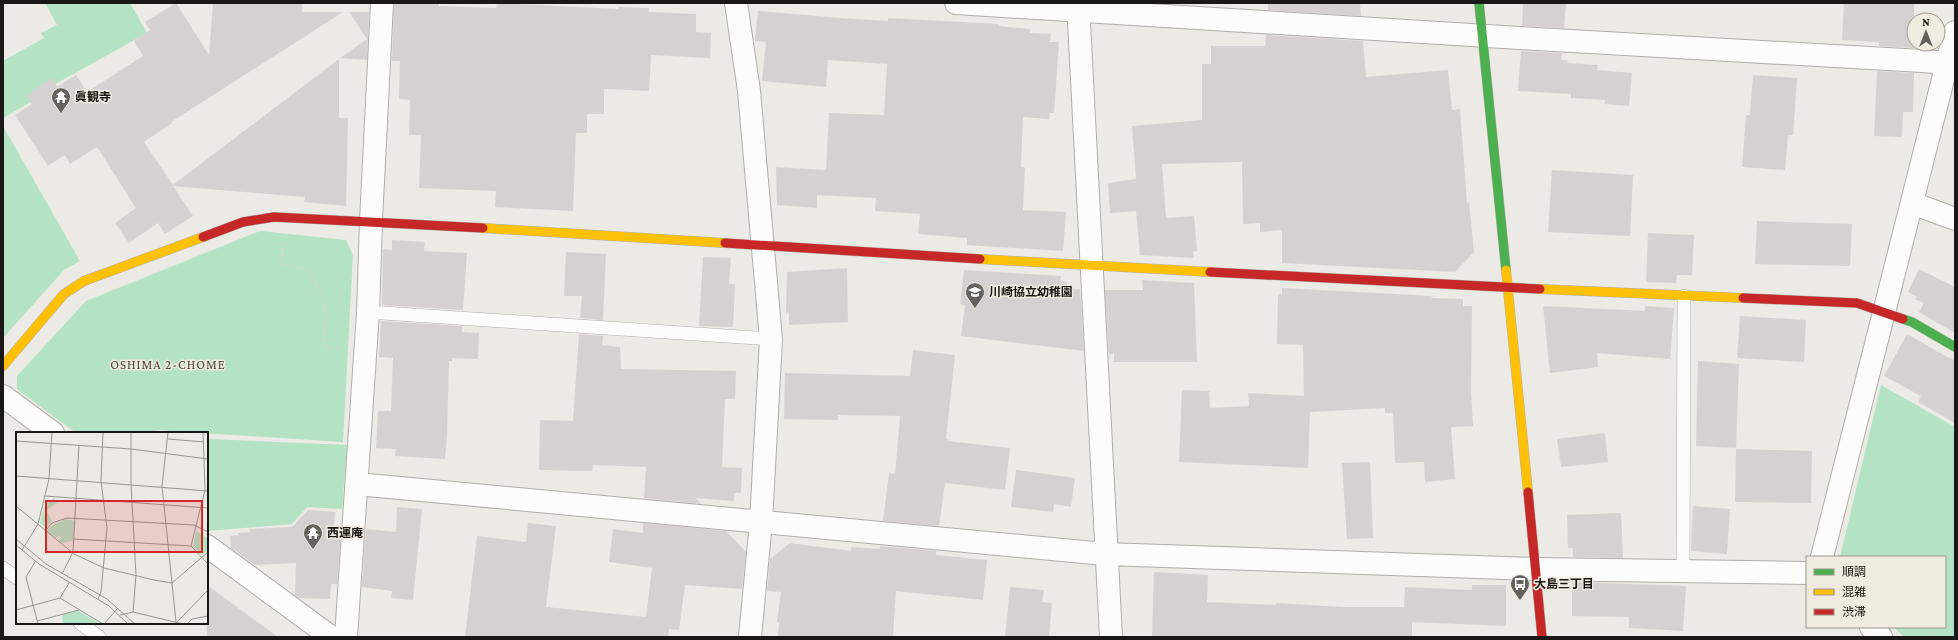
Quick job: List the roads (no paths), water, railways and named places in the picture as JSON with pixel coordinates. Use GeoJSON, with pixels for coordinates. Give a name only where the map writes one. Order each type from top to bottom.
{"type":"FeatureCollection","features":[{"type":"Feature","properties":{"kind":"street"},"geometry":{"type":"LineString","coordinates":[[346,637],[368,312],[382,3]]}},
{"type":"Feature","properties":{"kind":"street"},"geometry":{"type":"LineString","coordinates":[[736,3],[749,91],[771,339],[761,522],[750,637]]}},
{"type":"Feature","properties":{"kind":"street"},"geometry":{"type":"LineString","coordinates":[[956,3],[1078,6],[1482,36],[1951,64]]}},
{"type":"Feature","properties":{"kind":"street"},"geometry":{"type":"LineString","coordinates":[[1479,3],[1542,637]]}},
{"type":"Feature","properties":{"kind":"street"},"geometry":{"type":"LineString","coordinates":[[1078,6],[1090,265],[1111,637]]}},
{"type":"Feature","properties":{"kind":"street"},"geometry":{"type":"LineString","coordinates":[[1822,556],[1912,203],[1951,64],[1955,32]]}},
{"type":"Feature","properties":{"kind":"street"},"geometry":{"type":"LineString","coordinates":[[1912,203],[1955,218]]}},
{"type":"Feature","properties":{"kind":"street"},"geometry":{"type":"LineString","coordinates":[[3,366],[64,294],[84,281],[243,222],[274,217],[371,221],[1090,265],[1684,296],[1857,303],[1912,322],[1955,347]]}},
{"type":"Feature","properties":{"kind":"street"},"geometry":{"type":"LineString","coordinates":[[3,396],[52,432]]}},
{"type":"Feature","properties":{"kind":"street"},"geometry":{"type":"LineString","coordinates":[[357,484],[1106,554],[1536,568],[1806,573]]}},
{"type":"Feature","properties":{"kind":"street"},"geometry":{"type":"LineString","coordinates":[[208,547],[331,637]]}},
{"type":"Feature","properties":{"kind":"street"},"geometry":{"type":"LineString","coordinates":[[1872,628],[1881,637]]}},
{"type":"Feature","properties":{"kind":"lane"},"geometry":{"type":"LineString","coordinates":[[1683,571],[1684,296]]}},
{"type":"Feature","properties":{"kind":"lane"},"geometry":{"type":"LineString","coordinates":[[368,312],[771,339]]}},
{"type":"Feature","properties":{"kind":"lane"},"geometry":{"type":"LineString","coordinates":[[3,568],[16,577]]}},
{"type":"Feature","properties":{"kind":"lane"},"geometry":{"type":"LineString","coordinates":[[81,624],[99,637]]}},
{"type":"Feature","properties":{"kind":"place","name":"眞観寺"},"geometry":{"type":"Point","coordinates":[61,114]}},
{"type":"Feature","properties":{"kind":"place","name":"川崎協立幼稚園"},"geometry":{"type":"Point","coordinates":[975,309]}},
{"type":"Feature","properties":{"kind":"place","name":"西運庵"},"geometry":{"type":"Point","coordinates":[313,550]}},
{"type":"Feature","properties":{"kind":"place","name":"大島三丁目"},"geometry":{"type":"Point","coordinates":[1520,601]}},
{"type":"Feature","properties":{"kind":"district","name":"OSHIMA 2-CHOME"},"geometry":{"type":"Point","coordinates":[168,364]}}]}
